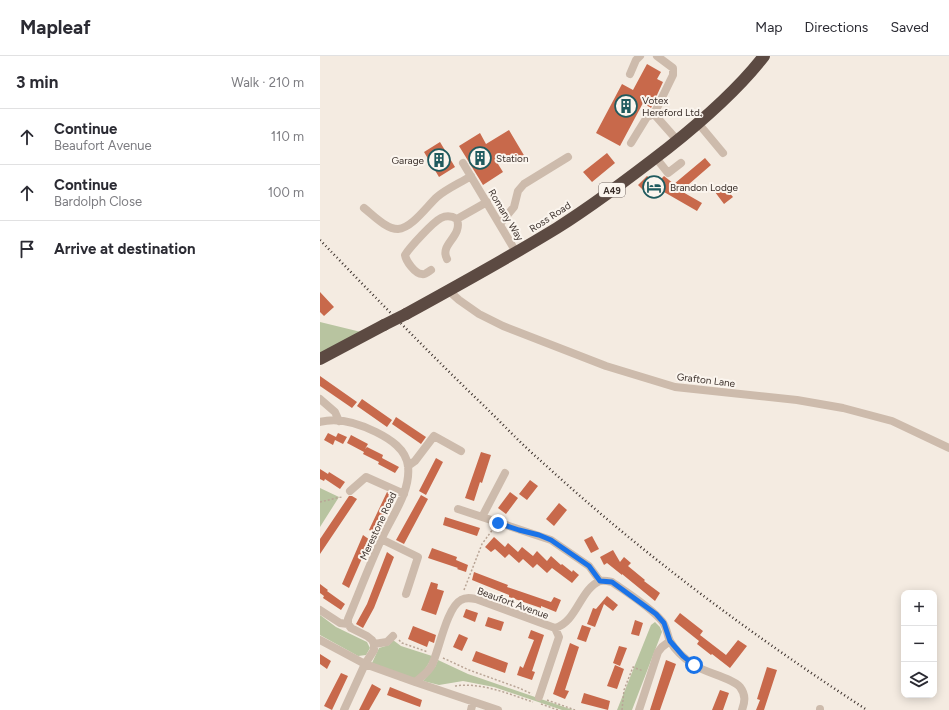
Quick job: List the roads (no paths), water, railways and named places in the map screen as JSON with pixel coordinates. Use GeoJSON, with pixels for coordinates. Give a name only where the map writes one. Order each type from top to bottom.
{"type":"FeatureCollection","features":[{"type":"Feature","properties":{"kind":"highway","name":"Ross Road"},"geometry":{"type":"LineString","coordinates":[[320,359],[449,291],[558,227],[656,158],[698,123],[735,89],[764,56]]}},
{"type":"Feature","properties":{"kind":"street"},"geometry":{"type":"LineString","coordinates":[[630,74],[636,60],[640,56]]}},
{"type":"Feature","properties":{"kind":"street"},"geometry":{"type":"LineString","coordinates":[[631,143],[647,117],[654,114],[673,75],[673,68],[666,61],[657,56]]}},
{"type":"Feature","properties":{"kind":"street"},"geometry":{"type":"LineString","coordinates":[[654,114],[677,140]]}},
{"type":"Feature","properties":{"kind":"street"},"geometry":{"type":"LineString","coordinates":[[698,123],[723,153]]}},
{"type":"Feature","properties":{"kind":"street"},"geometry":{"type":"LineString","coordinates":[[500,224],[514,208],[518,191],[524,184],[568,157]]}},
{"type":"Feature","properties":{"kind":"street"},"geometry":{"type":"LineString","coordinates":[[656,158],[668,174],[681,163]]}},
{"type":"Feature","properties":{"kind":"street","name":"Romany Way"},"geometry":{"type":"LineString","coordinates":[[463,163],[516,252]]}},
{"type":"Feature","properties":{"kind":"street"},"geometry":{"type":"LineString","coordinates":[[364,208],[385,225],[398,229],[405,227],[421,214],[437,197],[471,176]]}},
{"type":"Feature","properties":{"kind":"street"},"geometry":{"type":"LineString","coordinates":[[457,219],[487,202]]}},
{"type":"Feature","properties":{"kind":"street"},"geometry":{"type":"LineString","coordinates":[[431,270],[425,274],[418,273],[406,261],[405,255],[409,249],[439,219],[446,216],[457,219]]}},
{"type":"Feature","properties":{"kind":"street"},"geometry":{"type":"LineString","coordinates":[[447,259],[444,253],[454,238],[458,226],[457,219]]}},
{"type":"Feature","properties":{"kind":"street","name":"Grafton Lane"},"geometry":{"type":"LineString","coordinates":[[449,291],[479,314],[503,326],[614,368],[675,386],[797,400],[843,408],[892,421],[949,448]]}},
{"type":"Feature","properties":{"kind":"street"},"geometry":{"type":"LineString","coordinates":[[320,399],[335,412],[339,421]]}},
{"type":"Feature","properties":{"kind":"street"},"geometry":{"type":"LineString","coordinates":[[320,422],[339,421],[359,425],[389,439],[400,449],[406,458],[408,466],[415,461],[434,436],[461,451]]}},
{"type":"Feature","properties":{"kind":"street","name":"Merestone Road"},"geometry":{"type":"LineString","coordinates":[[348,624],[348,619],[381,539],[404,494],[408,477],[408,466]]}},
{"type":"Feature","properties":{"kind":"street"},"geometry":{"type":"LineString","coordinates":[[482,517],[505,473]]}},
{"type":"Feature","properties":{"kind":"street"},"geometry":{"type":"LineString","coordinates":[[350,491],[366,477],[404,494]]}},
{"type":"Feature","properties":{"kind":"street"},"geometry":{"type":"LineString","coordinates":[[458,509],[551,540],[589,566],[600,581],[612,582],[656,614],[664,623],[670,641],[683,656],[694,665],[739,686],[745,701],[742,710]]}},
{"type":"Feature","properties":{"kind":"street"},"geometry":{"type":"LineString","coordinates":[[381,539],[418,557],[406,594]]}},
{"type":"Feature","properties":{"kind":"street","name":"Beaufort Avenue"},"geometry":{"type":"LineString","coordinates":[[415,682],[425,675],[432,666],[450,615],[460,600],[469,597],[476,598],[555,628],[562,626],[568,620],[591,588],[600,581]]}},
{"type":"Feature","properties":{"kind":"street"},"geometry":{"type":"LineString","coordinates":[[320,610],[340,623],[348,624],[351,628],[367,636],[374,644],[374,650],[365,664],[344,710]]}},
{"type":"Feature","properties":{"kind":"street"},"geometry":{"type":"LineString","coordinates":[[539,697],[559,637],[555,628]]}},
{"type":"Feature","properties":{"kind":"street"},"geometry":{"type":"LineString","coordinates":[[374,644],[387,642],[393,636]]}},
{"type":"Feature","properties":{"kind":"street"},"geometry":{"type":"LineString","coordinates":[[320,640],[365,664],[415,682],[472,706],[498,710]]}},
{"type":"Feature","properties":{"kind":"street"},"geometry":{"type":"LineString","coordinates":[[639,710],[658,652],[670,641]]}},
{"type":"Feature","properties":{"kind":"railway"},"geometry":{"type":"LineString","coordinates":[[320,240],[460,383],[526,447],[579,495],[699,593],[782,653],[867,710]]}},
{"type":"Feature","properties":{"kind":"place","name":"Votex Hereford Ltd."},"geometry":{"type":"Point","coordinates":[626,106]}},
{"type":"Feature","properties":{"kind":"place","name":"Station"},"geometry":{"type":"Point","coordinates":[480,158]}},
{"type":"Feature","properties":{"kind":"place","name":"Garage"},"geometry":{"type":"Point","coordinates":[439,160]}},
{"type":"Feature","properties":{"kind":"place","name":"Brandon Lodge"},"geometry":{"type":"Point","coordinates":[654,187]}}]}
